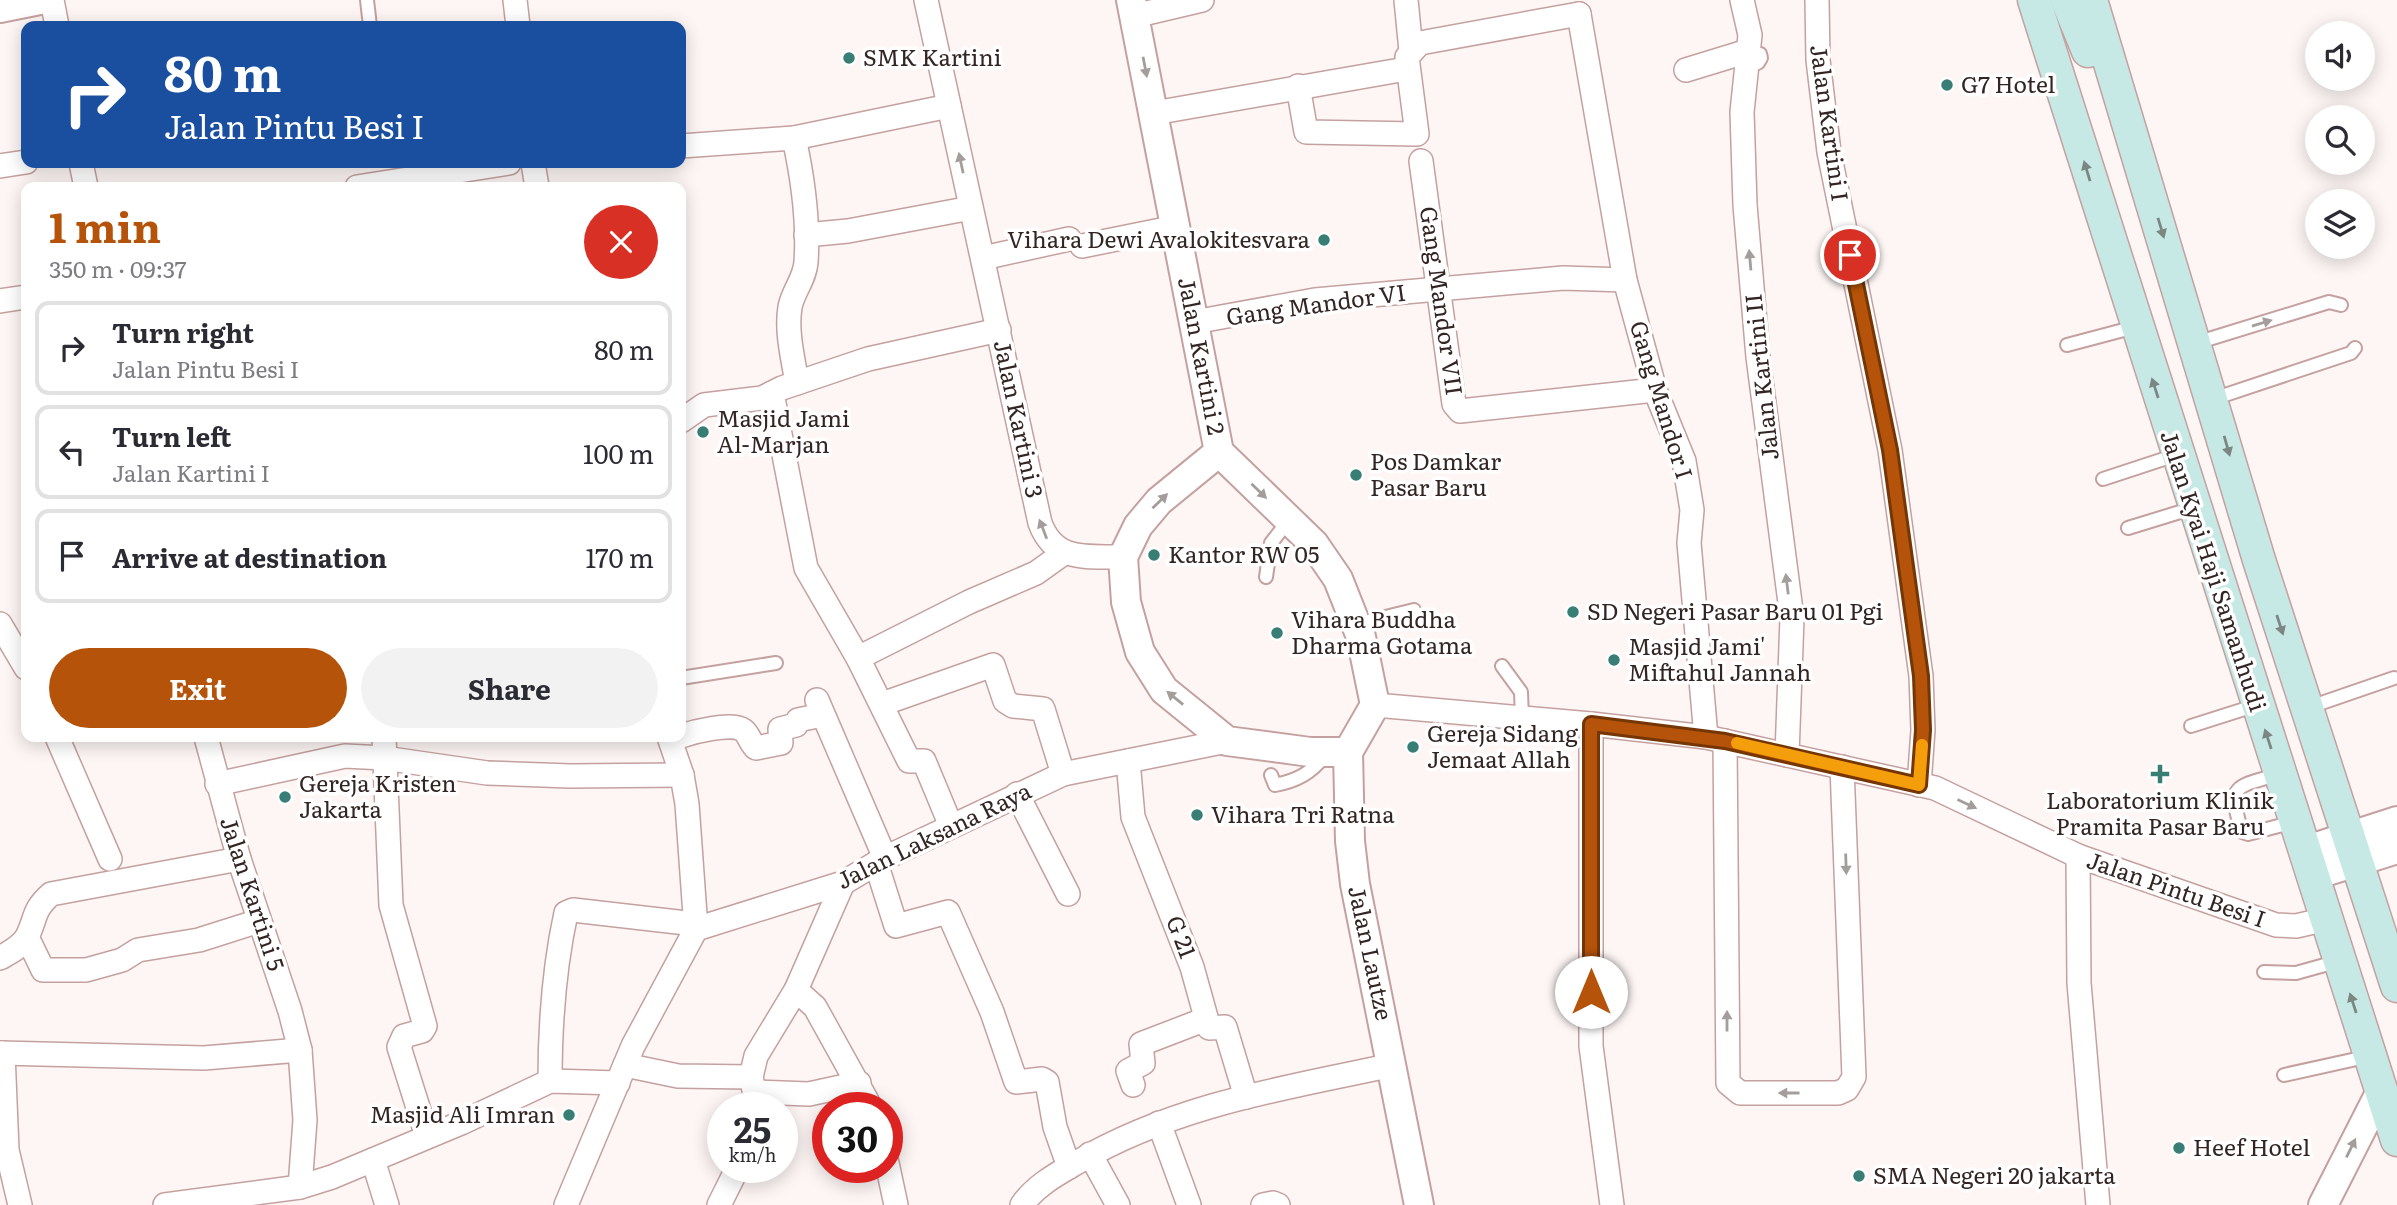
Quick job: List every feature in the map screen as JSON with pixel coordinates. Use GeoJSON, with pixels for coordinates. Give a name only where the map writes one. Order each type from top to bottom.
{"type":"FeatureCollection","features":[{"type":"Feature","properties":{"kind":"main road"},"geometry":{"type":"LineString","coordinates":[[2067,0],[2088,52],[2109,60]]}},
{"type":"Feature","properties":{"kind":"main road","name":"Jalan Kyai Haji Samanhudi"},"geometry":{"type":"LineString","coordinates":[[2091,0],[2243,505],[2397,986]]}},
{"type":"Feature","properties":{"kind":"main road","name":"Jalan Kyai Haji Samanhudi"},"geometry":{"type":"LineString","coordinates":[[2039,7],[2135,327],[2397,1140]]}},
{"type":"Feature","properties":{"kind":"main road"},"geometry":{"type":"LineString","coordinates":[[2196,516],[2209,529],[2220,530],[2240,517],[2243,505]]}},
{"type":"Feature","properties":{"kind":"street"},"geometry":{"type":"LineString","coordinates":[[0,8],[40,0]]}},
{"type":"Feature","properties":{"kind":"street"},"geometry":{"type":"LineString","coordinates":[[52,0],[56,21]]}},
{"type":"Feature","properties":{"kind":"street"},"geometry":{"type":"LineString","coordinates":[[515,0],[517,21]]}},
{"type":"Feature","properties":{"kind":"street","name":"Jalan Kartini 3"},"geometry":{"type":"LineString","coordinates":[[926,0],[1040,523],[1052,545],[1064,553]]}},
{"type":"Feature","properties":{"kind":"street"},"geometry":{"type":"LineString","coordinates":[[1133,8],[1202,0]]}},
{"type":"Feature","properties":{"kind":"street"},"geometry":{"type":"LineString","coordinates":[[1298,86],[1306,132],[1417,134],[1406,0]]}},
{"type":"Feature","properties":{"kind":"street","name":"Jalan Kartini II"},"geometry":{"type":"LineString","coordinates":[[1742,0],[1750,35],[1742,112],[1746,219],[1758,357],[1792,618],[1787,755]]}},
{"type":"Feature","properties":{"kind":"street","name":"Jalan Kartini I"},"geometry":{"type":"LineString","coordinates":[[1817,0],[1818,60],[1829,152],[1890,450],[1921,676],[1923,730],[1919,785]]}},
{"type":"Feature","properties":{"kind":"street"},"geometry":{"type":"LineString","coordinates":[[1154,113],[1298,86],[1409,60],[1420,43],[1583,7]]}},
{"type":"Feature","properties":{"kind":"street","name":"Gang Mandor I"},"geometry":{"type":"LineString","coordinates":[[1583,7],[1625,281],[1655,390],[1684,461],[1692,510],[1689,543],[1705,705],[1716,739],[1728,1083],[1740,1093],[1838,1093],[1847,1089],[1854,1077],[1842,767]]}},
{"type":"Feature","properties":{"kind":"street","name":"Jalan Kartini 2"},"geometry":{"type":"LineString","coordinates":[[1133,8],[1219,452],[1314,544],[1338,579],[1357,624],[1375,705]]}},
{"type":"Feature","properties":{"kind":"street"},"geometry":{"type":"LineString","coordinates":[[1686,70],[1748,56]]}},
{"type":"Feature","properties":{"kind":"street"},"geometry":{"type":"LineString","coordinates":[[686,146],[794,138],[949,106]]}},
{"type":"Feature","properties":{"kind":"street"},"geometry":{"type":"LineString","coordinates":[[794,138],[804,185],[806,235],[804,277],[791,304],[790,320],[797,383]]}},
{"type":"Feature","properties":{"kind":"street","name":"Gang Mandor VII"},"geometry":{"type":"LineString","coordinates":[[1421,161],[1454,404],[1460,411],[1655,390]]}},
{"type":"Feature","properties":{"kind":"street"},"geometry":{"type":"LineString","coordinates":[[0,166],[21,163]]}},
{"type":"Feature","properties":{"kind":"street"},"geometry":{"type":"LineString","coordinates":[[389,182],[477,168]]}},
{"type":"Feature","properties":{"kind":"street"},"geometry":{"type":"LineString","coordinates":[[806,235],[848,231],[971,208]]}},
{"type":"Feature","properties":{"kind":"street"},"geometry":{"type":"LineString","coordinates":[[983,258],[1176,227]]}},
{"type":"Feature","properties":{"kind":"street","name":"Gang Mandor VI"},"geometry":{"type":"LineString","coordinates":[[1195,322],[1315,300],[1563,278],[1625,281]]}},
{"type":"Feature","properties":{"kind":"street"},"geometry":{"type":"LineString","coordinates":[[0,301],[21,298]]}},
{"type":"Feature","properties":{"kind":"street"},"geometry":{"type":"LineString","coordinates":[[686,418],[704,405],[762,398],[868,359],[999,330]]}},
{"type":"Feature","properties":{"kind":"street"},"geometry":{"type":"LineString","coordinates":[[772,393],[806,568],[858,658],[909,761],[924,761],[951,826]]}},
{"type":"Feature","properties":{"kind":"street"},"geometry":{"type":"LineString","coordinates":[[1219,452],[1159,501],[1138,526],[1123,557],[1126,602],[1140,652],[1164,690],[1227,741],[1271,748],[1338,752],[1375,705]]}},
{"type":"Feature","properties":{"kind":"street"},"geometry":{"type":"LineString","coordinates":[[858,658],[969,602],[1022,580],[1064,553],[1123,557]]}},
{"type":"Feature","properties":{"kind":"street"},"geometry":{"type":"LineString","coordinates":[[0,624],[21,660]]}},
{"type":"Feature","properties":{"kind":"street"},"geometry":{"type":"LineString","coordinates":[[882,704],[993,665],[1005,701],[1013,706],[1043,709],[1063,774]]}},
{"type":"Feature","properties":{"kind":"street","name":"Jalan Pintu Besi I"},"geometry":{"type":"LineString","coordinates":[[1375,705],[1591,724],[1716,739],[1842,767],[1935,789],[2078,856],[2276,925],[2296,926],[2327,919]]}},
{"type":"Feature","properties":{"kind":"street"},"geometry":{"type":"LineString","coordinates":[[686,734],[735,728],[745,732],[756,748],[781,743],[780,729],[796,725],[798,720],[820,707],[881,860],[896,926],[948,912],[992,1012],[1016,1082],[1042,1079],[1047,1082],[1055,1127],[1069,1167]]}},
{"type":"Feature","properties":{"kind":"street"},"geometry":{"type":"LineString","coordinates":[[1591,724],[1591,1046],[1612,1205]]}},
{"type":"Feature","properties":{"kind":"street","name":"Jalan Laksana Raya"},"geometry":{"type":"LineString","coordinates":[[695,927],[843,883],[881,860],[1063,774],[1227,741]]}},
{"type":"Feature","properties":{"kind":"street"},"geometry":{"type":"LineString","coordinates":[[59,742],[112,870]]}},
{"type":"Feature","properties":{"kind":"street","name":"Jalan Kartini 5"},"geometry":{"type":"LineString","coordinates":[[207,742],[239,859],[290,1011],[300,1051],[305,1120],[300,1187]]}},
{"type":"Feature","properties":{"kind":"street"},"geometry":{"type":"LineString","coordinates":[[566,1205],[621,1074],[695,927],[687,804],[676,742]]}},
{"type":"Feature","properties":{"kind":"street"},"geometry":{"type":"LineString","coordinates":[[217,784],[384,747],[487,773],[570,776],[682,775]]}},
{"type":"Feature","properties":{"kind":"street"},"geometry":{"type":"LineString","coordinates":[[384,747],[391,905],[425,1026],[422,1031],[404,1036],[399,1047],[427,1136]]}},
{"type":"Feature","properties":{"kind":"street","name":"Jalan Lautze"},"geometry":{"type":"LineString","coordinates":[[1338,752],[1355,884],[1419,1205]]}},
{"type":"Feature","properties":{"kind":"street","name":"G 21"},"geometry":{"type":"LineString","coordinates":[[1128,761],[1133,817],[1192,967],[1206,1019]]}},
{"type":"Feature","properties":{"kind":"street"},"geometry":{"type":"LineString","coordinates":[[1017,794],[1068,894]]}},
{"type":"Feature","properties":{"kind":"street"},"geometry":{"type":"LineString","coordinates":[[2353,849],[2397,821]]}},
{"type":"Feature","properties":{"kind":"street"},"geometry":{"type":"LineString","coordinates":[[2303,850],[2397,849]]}},
{"type":"Feature","properties":{"kind":"street"},"geometry":{"type":"LineString","coordinates":[[2078,856],[2079,983],[2098,1205]]}},
{"type":"Feature","properties":{"kind":"street"},"geometry":{"type":"LineString","coordinates":[[0,958],[17,948],[27,937],[36,907],[51,894],[112,870],[239,859]]}},
{"type":"Feature","properties":{"kind":"street"},"geometry":{"type":"LineString","coordinates":[[177,1204],[224,1201],[300,1187],[373,1160],[550,1081],[621,1074],[678,1076],[755,1092],[756,1056],[796,990],[843,883]]}},
{"type":"Feature","properties":{"kind":"street"},"geometry":{"type":"LineString","coordinates":[[550,1081],[550,1040],[557,961],[566,913],[573,911],[695,927]]}},
{"type":"Feature","properties":{"kind":"street"},"geometry":{"type":"LineString","coordinates":[[27,937],[43,970],[86,970],[122,960],[138,950],[199,940],[259,921]]}},
{"type":"Feature","properties":{"kind":"street"},"geometry":{"type":"LineString","coordinates":[[796,990],[815,1007],[863,1092]]}},
{"type":"Feature","properties":{"kind":"street"},"geometry":{"type":"LineString","coordinates":[[1133,1085],[1128,1071],[1143,1063],[1141,1044],[1206,1019],[1211,1029],[1225,1027],[1246,1097]]}},
{"type":"Feature","properties":{"kind":"street"},"geometry":{"type":"LineString","coordinates":[[20,1205],[7,1150],[1,1053],[204,1058],[300,1051]]}},
{"type":"Feature","properties":{"kind":"street"},"geometry":{"type":"LineString","coordinates":[[1022,1205],[1031,1193],[1090,1154],[1159,1122],[1193,1110],[1246,1097],[1393,1065]]}},
{"type":"Feature","properties":{"kind":"street"},"geometry":{"type":"LineString","coordinates":[[798,1094],[809,1094],[859,1083]]}},
{"type":"Feature","properties":{"kind":"street"},"geometry":{"type":"LineString","coordinates":[[2323,1205],[2381,1091]]}},
{"type":"Feature","properties":{"kind":"street"},"geometry":{"type":"LineString","coordinates":[[1159,1122],[1189,1205]]}},
{"type":"Feature","properties":{"kind":"street"},"geometry":{"type":"LineString","coordinates":[[1090,1154],[1118,1205]]}},
{"type":"Feature","properties":{"kind":"street"},"geometry":{"type":"LineString","coordinates":[[373,1160],[387,1205]]}},
{"type":"Feature","properties":{"kind":"street"},"geometry":{"type":"LineString","coordinates":[[727,1204],[733,1183]]}},
{"type":"Feature","properties":{"kind":"street"},"geometry":{"type":"LineString","coordinates":[[891,1183],[896,1205]]}},
{"type":"Feature","properties":{"kind":"street"},"geometry":{"type":"LineString","coordinates":[[1264,1205],[1278,1205]]}},
{"type":"Feature","properties":{"kind":"lane"},"geometry":{"type":"LineString","coordinates":[[367,0],[369,21]]}},
{"type":"Feature","properties":{"kind":"lane"},"geometry":{"type":"LineString","coordinates":[[2196,342],[2329,302],[2341,305]]}},
{"type":"Feature","properties":{"kind":"lane"},"geometry":{"type":"LineString","coordinates":[[2067,345],[2135,327]]}},
{"type":"Feature","properties":{"kind":"lane"},"geometry":{"type":"LineString","coordinates":[[2213,399],[2351,353],[2355,348]]}},
{"type":"Feature","properties":{"kind":"lane"},"geometry":{"type":"LineString","coordinates":[[2102,480],[2176,455]]}},
{"type":"Feature","properties":{"kind":"lane"},"geometry":{"type":"LineString","coordinates":[[2128,528],[2196,516]]}},
{"type":"Feature","properties":{"kind":"lane"},"geometry":{"type":"LineString","coordinates":[[1266,577],[1271,543],[1289,520]]}},
{"type":"Feature","properties":{"kind":"lane"},"geometry":{"type":"LineString","coordinates":[[1357,624],[1415,610]]}},
{"type":"Feature","properties":{"kind":"lane"},"geometry":{"type":"LineString","coordinates":[[686,677],[776,663]]}},
{"type":"Feature","properties":{"kind":"lane"},"geometry":{"type":"LineString","coordinates":[[1502,666],[1521,692],[1522,718]]}},
{"type":"Feature","properties":{"kind":"lane"},"geometry":{"type":"LineString","coordinates":[[2307,708],[2394,678]]}},
{"type":"Feature","properties":{"kind":"lane"},"geometry":{"type":"LineString","coordinates":[[2191,726],[2256,705]]}},
{"type":"Feature","properties":{"kind":"lane"},"geometry":{"type":"LineString","coordinates":[[1271,775],[1275,785],[1296,781],[1338,752]]}},
{"type":"Feature","properties":{"kind":"lane"},"geometry":{"type":"LineString","coordinates":[[2279,774],[2239,787],[2234,794],[2233,804],[2242,832],[2303,850]]}},
{"type":"Feature","properties":{"kind":"lane"},"geometry":{"type":"LineString","coordinates":[[2264,972],[2296,973],[2339,961]]}},
{"type":"Feature","properties":{"kind":"lane"},"geometry":{"type":"LineString","coordinates":[[2284,1075],[2370,1056]]}},
{"type":"Feature","properties":{"kind":"slow traffic"},"geometry":{"type":"LineString","coordinates":[[1737,743],[1919,785],[1922,745]]}},
{"type":"Feature","properties":{"kind":"place","name":"SMK Kartini"},"geometry":{"type":"Point","coordinates":[849,58]}},
{"type":"Feature","properties":{"kind":"place","name":"G7 Hotel"},"geometry":{"type":"Point","coordinates":[1947,85]}},
{"type":"Feature","properties":{"kind":"place","name":"Vihara Dewi Avalokitesvara"},"geometry":{"type":"Point","coordinates":[1324,240]}},
{"type":"Feature","properties":{"kind":"place","name":"Masjid Jami Al-Marjan"},"geometry":{"type":"Point","coordinates":[703,432]}},
{"type":"Feature","properties":{"kind":"place","name":"Pos Damkar Pasar Baru"},"geometry":{"type":"Point","coordinates":[1356,475]}},
{"type":"Feature","properties":{"kind":"place","name":"Kantor RW 05"},"geometry":{"type":"Point","coordinates":[1154,555]}},
{"type":"Feature","properties":{"kind":"place","name":"SD Negeri Pasar Baru 01 Pgi"},"geometry":{"type":"Point","coordinates":[1573,612]}},
{"type":"Feature","properties":{"kind":"place","name":"Vihara Buddha Dharma Gotama"},"geometry":{"type":"Point","coordinates":[1277,633]}},
{"type":"Feature","properties":{"kind":"place","name":"Masjid Jami' Miftahul Jannah"},"geometry":{"type":"Point","coordinates":[1614,660]}},
{"type":"Feature","properties":{"kind":"place","name":"Gereja Sidang Jemaat Allah"},"geometry":{"type":"Point","coordinates":[1413,747]}},
{"type":"Feature","properties":{"kind":"place","name":"Laboratorium Klinik Pramita Pasar Baru"},"geometry":{"type":"Point","coordinates":[2160,774]}},
{"type":"Feature","properties":{"kind":"place","name":"Gereja Kristen Jakarta"},"geometry":{"type":"Point","coordinates":[285,797]}},
{"type":"Feature","properties":{"kind":"place","name":"Vihara Tri Ratna"},"geometry":{"type":"Point","coordinates":[1197,815]}},
{"type":"Feature","properties":{"kind":"place","name":"Masjid Ali Imran"},"geometry":{"type":"Point","coordinates":[569,1115]}},
{"type":"Feature","properties":{"kind":"place","name":"Heef Hotel"},"geometry":{"type":"Point","coordinates":[2179,1148]}},
{"type":"Feature","properties":{"kind":"place","name":"SMA Negeri 20 jakarta"},"geometry":{"type":"Point","coordinates":[1859,1176]}},
{"type":"Feature","properties":{"kind":"route"},"geometry":{"type":"LineString","coordinates":[[1591,992],[1591,724],[1706,737],[1919,785],[1923,730],[1921,676],[1890,450],[1850,255]]}}]}
